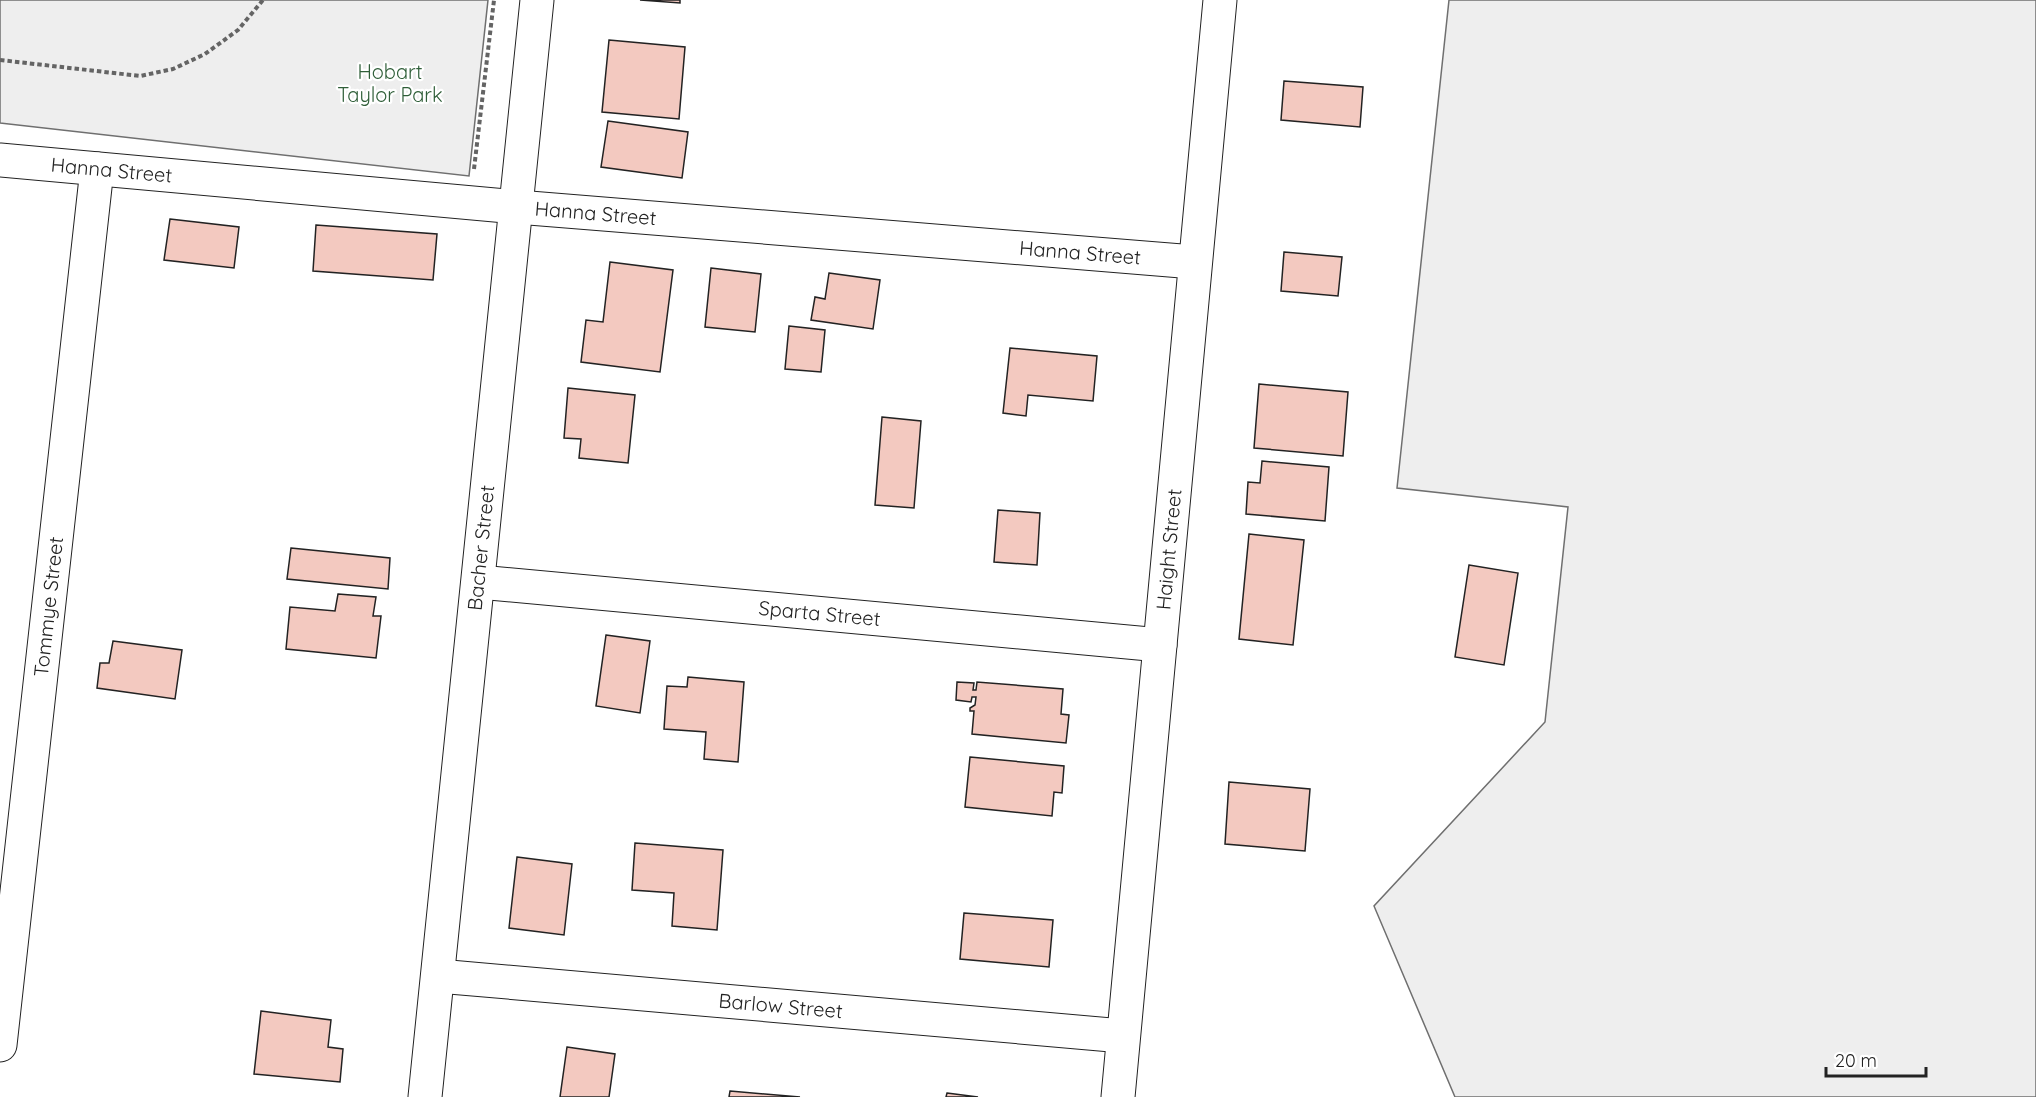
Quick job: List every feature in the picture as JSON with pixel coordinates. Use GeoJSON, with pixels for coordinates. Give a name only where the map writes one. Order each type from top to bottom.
{"type":"FeatureCollection","features":[{"type":"Feature","properties":{"kind":"street","name":"Bacher Street"},"geometry":{"type":"LineString","coordinates":[[425,1097],[537,0]]}},
{"type":"Feature","properties":{"kind":"street","name":"Haight Street"},"geometry":{"type":"LineString","coordinates":[[1118,1097],[1220,0]]}},
{"type":"Feature","properties":{"kind":"street","name":"Hanna Street"},"geometry":{"type":"LineString","coordinates":[[0,160],[517,207],[1194,262]]}},
{"type":"Feature","properties":{"kind":"street","name":"Tommye Street"},"geometry":{"type":"LineString","coordinates":[[0,1045],[97,169]]}},
{"type":"Feature","properties":{"kind":"street","name":"Sparta Street"},"geometry":{"type":"LineString","coordinates":[[479,582],[1160,645]]}},
{"type":"Feature","properties":{"kind":"street","name":"Barlow Street"},"geometry":{"type":"LineString","coordinates":[[438,976],[1123,1036]]}},
{"type":"Feature","properties":{"kind":"path"},"geometry":{"type":"LineString","coordinates":[[0,60],[140,76],[173,69],[205,54],[238,30],[262,0]]}},
{"type":"Feature","properties":{"kind":"path"},"geometry":{"type":"LineString","coordinates":[[472,180],[494,0]]}},
{"type":"Feature","properties":{"kind":"green space","name":"Hobart Taylor Park"},"geometry":{"type":"Polygon","coordinates":[[[0,0],[488,0],[469,176],[0,123],[0,0]]]}},
{"type":"Feature","properties":{"kind":"green space"},"geometry":{"type":"Polygon","coordinates":[[[1449,0],[2036,0],[2036,1097],[1455,1097],[1374,906],[1545,722],[1568,507],[1397,488],[1449,0]]]}},
{"type":"Feature","properties":{"kind":"building"},"geometry":{"type":"Polygon","coordinates":[[[640,0],[680,0],[680,3],[640,0]]]}},
{"type":"Feature","properties":{"kind":"building"},"geometry":{"type":"Polygon","coordinates":[[[609,40],[685,47],[679,119],[602,112],[609,40]]]}},
{"type":"Feature","properties":{"kind":"building"},"geometry":{"type":"Polygon","coordinates":[[[1284,81],[1363,87],[1360,127],[1281,120],[1284,81]]]}},
{"type":"Feature","properties":{"kind":"building"},"geometry":{"type":"Polygon","coordinates":[[[608,121],[688,132],[682,178],[601,167],[608,121]]]}},
{"type":"Feature","properties":{"kind":"building"},"geometry":{"type":"Polygon","coordinates":[[[170,219],[239,227],[234,268],[164,260],[170,219]]]}},
{"type":"Feature","properties":{"kind":"building"},"geometry":{"type":"Polygon","coordinates":[[[316,225],[437,234],[433,280],[313,271],[316,225]]]}},
{"type":"Feature","properties":{"kind":"building"},"geometry":{"type":"Polygon","coordinates":[[[1284,252],[1342,257],[1338,296],[1281,291],[1284,252]]]}},
{"type":"Feature","properties":{"kind":"building"},"geometry":{"type":"Polygon","coordinates":[[[610,262],[673,270],[660,372],[581,362],[586,320],[603,322],[610,262]]]}},
{"type":"Feature","properties":{"kind":"building"},"geometry":{"type":"Polygon","coordinates":[[[711,268],[761,274],[755,332],[705,327],[711,268]]]}},
{"type":"Feature","properties":{"kind":"building"},"geometry":{"type":"Polygon","coordinates":[[[829,273],[880,280],[873,329],[811,320],[815,297],[825,299],[829,273]]]}},
{"type":"Feature","properties":{"kind":"building"},"geometry":{"type":"Polygon","coordinates":[[[789,326],[825,330],[821,372],[785,369],[789,326]]]}},
{"type":"Feature","properties":{"kind":"building"},"geometry":{"type":"Polygon","coordinates":[[[1010,348],[1097,356],[1093,401],[1028,395],[1026,416],[1003,413],[1010,348]]]}},
{"type":"Feature","properties":{"kind":"building"},"geometry":{"type":"Polygon","coordinates":[[[1259,384],[1348,392],[1343,456],[1254,448],[1259,384]]]}},
{"type":"Feature","properties":{"kind":"building"},"geometry":{"type":"Polygon","coordinates":[[[568,388],[635,395],[628,463],[579,458],[581,439],[564,438],[568,388]]]}},
{"type":"Feature","properties":{"kind":"building"},"geometry":{"type":"Polygon","coordinates":[[[882,417],[921,421],[914,508],[875,505],[882,417]]]}},
{"type":"Feature","properties":{"kind":"building"},"geometry":{"type":"Polygon","coordinates":[[[1262,461],[1329,467],[1325,521],[1246,514],[1248,482],[1260,483],[1262,461]]]}},
{"type":"Feature","properties":{"kind":"building"},"geometry":{"type":"Polygon","coordinates":[[[998,510],[1040,513],[1037,565],[994,562],[998,510]]]}},
{"type":"Feature","properties":{"kind":"building"},"geometry":{"type":"Polygon","coordinates":[[[1249,534],[1304,540],[1293,645],[1239,639],[1249,534]]]}},
{"type":"Feature","properties":{"kind":"building"},"geometry":{"type":"Polygon","coordinates":[[[291,548],[390,558],[388,589],[287,579],[291,548]]]}},
{"type":"Feature","properties":{"kind":"building"},"geometry":{"type":"Polygon","coordinates":[[[1469,565],[1518,573],[1504,665],[1455,657],[1469,565]]]}},
{"type":"Feature","properties":{"kind":"building"},"geometry":{"type":"Polygon","coordinates":[[[338,594],[376,597],[373,616],[381,616],[376,658],[286,649],[290,607],[335,611],[338,594]]]}},
{"type":"Feature","properties":{"kind":"building"},"geometry":{"type":"Polygon","coordinates":[[[606,635],[650,641],[640,713],[596,706],[606,635]]]}},
{"type":"Feature","properties":{"kind":"building"},"geometry":{"type":"Polygon","coordinates":[[[113,641],[182,650],[175,699],[97,688],[100,663],[109,663],[113,641]]]}},
{"type":"Feature","properties":{"kind":"building"},"geometry":{"type":"Polygon","coordinates":[[[688,677],[744,682],[738,762],[704,759],[706,732],[664,729],[667,686],[687,687],[688,677]]]}},
{"type":"Feature","properties":{"kind":"building"},"geometry":{"type":"Polygon","coordinates":[[[957,682],[974,683],[973,690],[976,690],[977,682],[1063,689],[1061,714],[1069,715],[1066,743],[972,734],[974,711],[970,711],[970,708],[975,705],[976,697],[972,697],[971,702],[956,700],[957,682]]]}},
{"type":"Feature","properties":{"kind":"building"},"geometry":{"type":"Polygon","coordinates":[[[970,757],[1064,766],[1062,793],[1054,792],[1052,816],[965,807],[970,757]]]}},
{"type":"Feature","properties":{"kind":"building"},"geometry":{"type":"Polygon","coordinates":[[[1229,782],[1310,789],[1305,851],[1225,844],[1229,782]]]}},
{"type":"Feature","properties":{"kind":"building"},"geometry":{"type":"Polygon","coordinates":[[[635,843],[723,850],[717,930],[672,926],[674,893],[632,890],[635,843]]]}},
{"type":"Feature","properties":{"kind":"building"},"geometry":{"type":"Polygon","coordinates":[[[517,857],[572,864],[564,935],[509,928],[517,857]]]}},
{"type":"Feature","properties":{"kind":"building"},"geometry":{"type":"Polygon","coordinates":[[[964,913],[1053,920],[1049,967],[960,959],[964,913]]]}},
{"type":"Feature","properties":{"kind":"building"},"geometry":{"type":"Polygon","coordinates":[[[261,1011],[331,1020],[328,1047],[343,1049],[340,1082],[254,1074],[261,1011]]]}},
{"type":"Feature","properties":{"kind":"building"},"geometry":{"type":"Polygon","coordinates":[[[567,1047],[615,1054],[609,1097],[560,1097],[567,1047]]]}},
{"type":"Feature","properties":{"kind":"building"},"geometry":{"type":"Polygon","coordinates":[[[730,1091],[800,1097],[729,1097],[730,1091]]]}},
{"type":"Feature","properties":{"kind":"building"},"geometry":{"type":"Polygon","coordinates":[[[947,1093],[978,1097],[946,1097],[947,1093]]]}}]}
